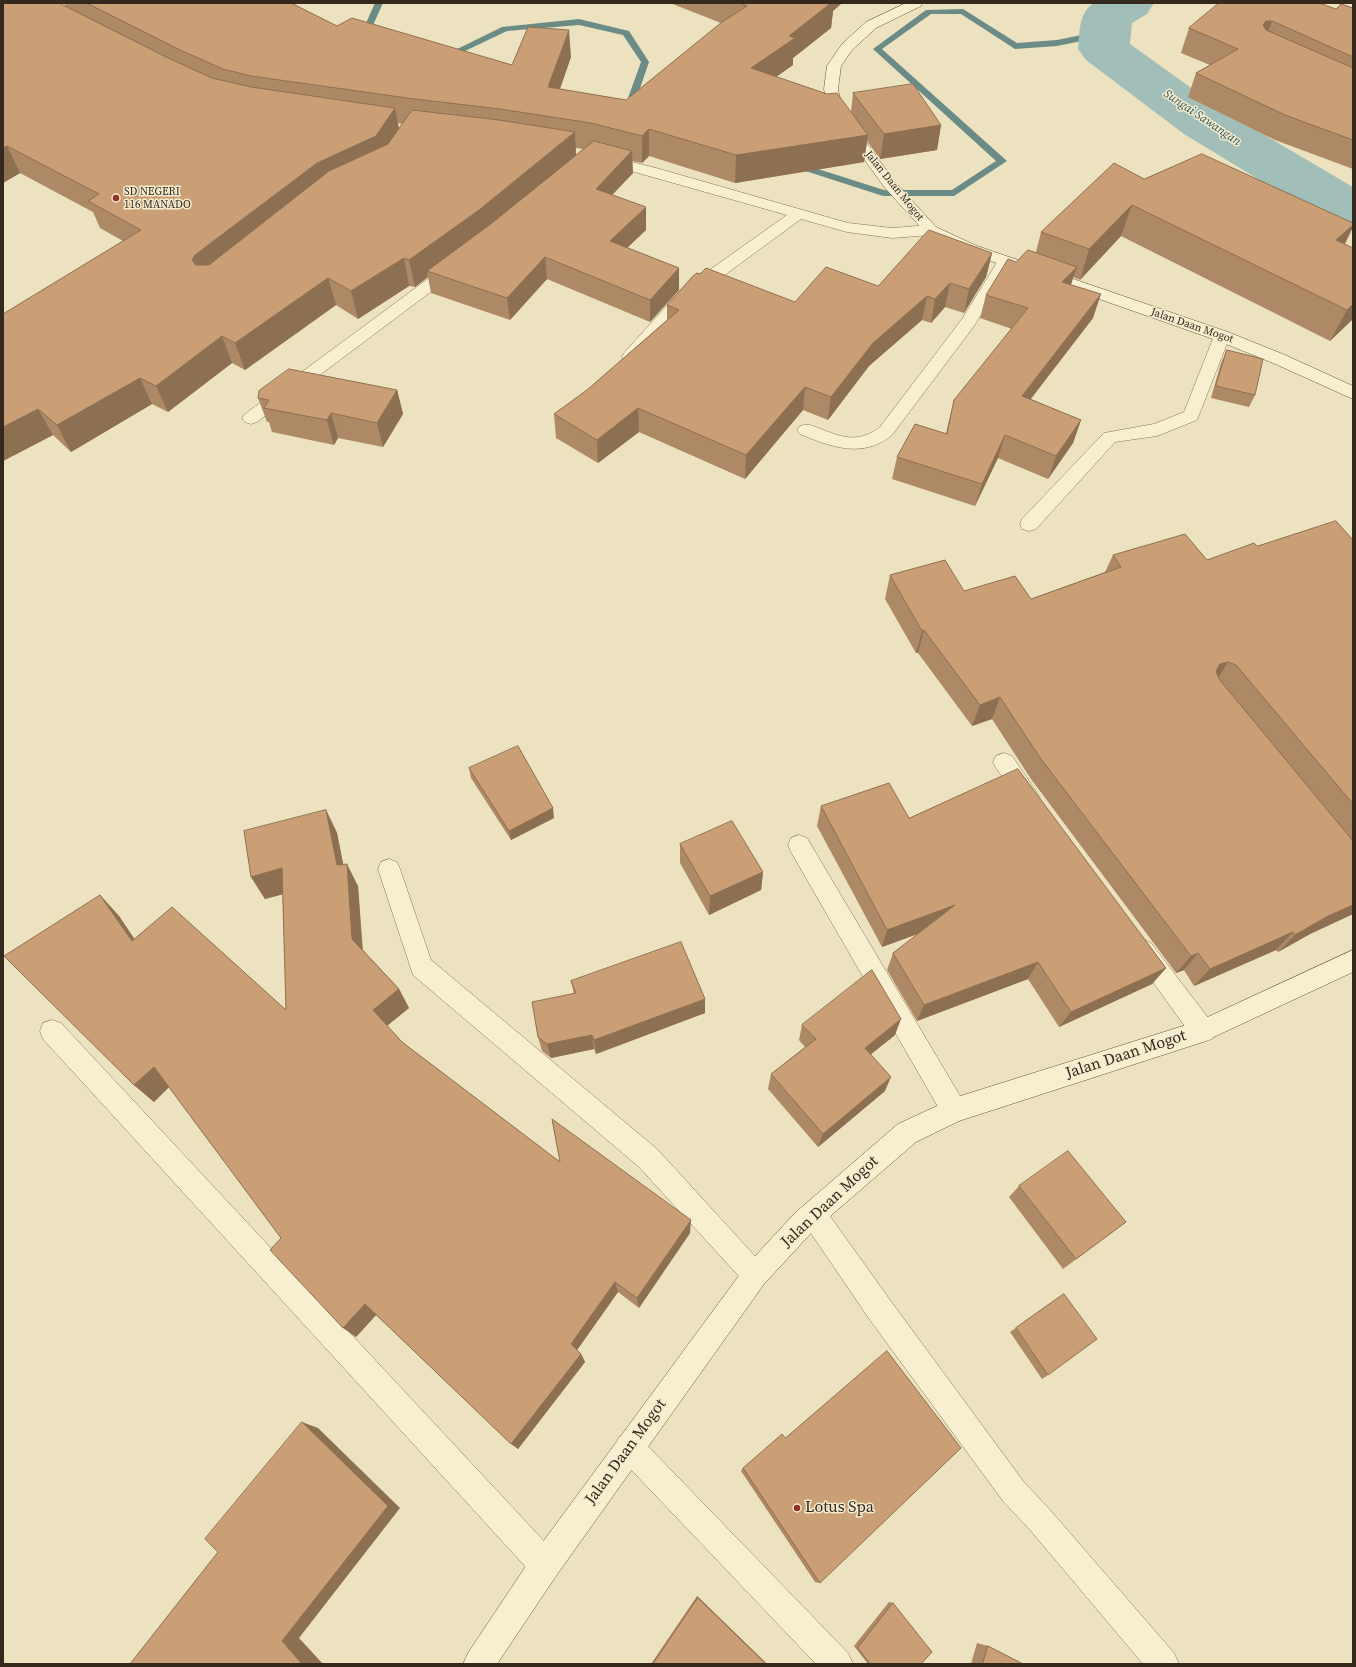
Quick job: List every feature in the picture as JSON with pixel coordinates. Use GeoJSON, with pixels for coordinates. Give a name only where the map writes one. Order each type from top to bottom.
{"type":"FeatureCollection","features":[{"type":"Feature","properties":{"kind":"street","name":"Jalan Daan Mogot"},"geometry":{"type":"LineString","coordinates":[[916,3],[871,24],[847,48],[834,66],[830,89],[835,108],[890,185],[931,230],[971,249],[1005,262],[1222,336],[1279,359],[1353,393]]}},
{"type":"Feature","properties":{"kind":"street"},"geometry":{"type":"LineString","coordinates":[[592,156],[651,170],[847,227],[892,233],[931,230]]}},
{"type":"Feature","properties":{"kind":"street"},"geometry":{"type":"LineString","coordinates":[[620,367],[686,295],[799,213]]}},
{"type":"Feature","properties":{"kind":"street"},"geometry":{"type":"LineString","coordinates":[[251,418],[464,260]]}},
{"type":"Feature","properties":{"kind":"street"},"geometry":{"type":"LineString","coordinates":[[806,430],[830,440],[847,442],[873,440],[886,431],[968,322],[1005,262]]}},
{"type":"Feature","properties":{"kind":"street"},"geometry":{"type":"LineString","coordinates":[[1029,524],[1110,437],[1158,430],[1191,416],[1222,336]]}},
{"type":"Feature","properties":{"kind":"street"},"geometry":{"type":"LineString","coordinates":[[1004,762],[1042,813]]}},
{"type":"Feature","properties":{"kind":"street"},"geometry":{"type":"LineString","coordinates":[[799,845],[954,1110]]}},
{"type":"Feature","properties":{"kind":"street"},"geometry":{"type":"LineString","coordinates":[[389,869],[421,967],[648,1158],[755,1275]]}},
{"type":"Feature","properties":{"kind":"street"},"geometry":{"type":"LineString","coordinates":[[1132,934],[1203,1030]]}},
{"type":"Feature","properties":{"kind":"street","name":"Jalan Daan Mogot"},"geometry":{"type":"LineString","coordinates":[[479,1664],[545,1566],[629,1447],[755,1275],[813,1214],[907,1133],[954,1110],[1203,1030],[1353,961]]}},
{"type":"Feature","properties":{"kind":"street"},"geometry":{"type":"LineString","coordinates":[[52,1031],[545,1566]]}},
{"type":"Feature","properties":{"kind":"street"},"geometry":{"type":"LineString","coordinates":[[813,1214],[880,1310],[1004,1480],[1163,1664]]}},
{"type":"Feature","properties":{"kind":"street"},"geometry":{"type":"LineString","coordinates":[[629,1447],[837,1664]]}},
{"type":"Feature","properties":{"kind":"building"},"geometry":{"type":"Polygon","coordinates":[[[3,3],[59,3],[166,57],[212,78],[251,87],[395,108],[376,136],[317,163],[195,255],[192,260],[196,265],[209,265],[329,171],[388,144],[412,110],[499,120],[575,132],[479,210],[409,260],[404,258],[351,291],[328,278],[235,343],[222,336],[156,386],[140,378],[57,425],[38,409],[3,427],[3,314],[141,230],[88,201],[99,194],[7,146],[3,148],[3,3]]]}},
{"type":"Feature","properties":{"kind":"building"},"geometry":{"type":"Polygon","coordinates":[[[87,3],[291,3],[337,26],[352,18],[512,65],[528,27],[569,30],[548,87],[626,100],[722,22],[747,6],[740,3],[831,3],[789,36],[795,38],[751,68],[827,94],[837,93],[868,135],[736,155],[649,129],[642,136],[591,123],[500,109],[407,98],[251,76],[223,69],[178,49],[87,3]]]}},
{"type":"Feature","properties":{"kind":"building"},"geometry":{"type":"Polygon","coordinates":[[[1219,3],[1319,3],[1336,9],[1341,4],[1353,8],[1353,57],[1272,21],[1266,21],[1263,25],[1266,30],[1353,68],[1353,140],[1285,115],[1196,73],[1238,49],[1189,28],[1219,3]]]}},
{"type":"Feature","properties":{"kind":"building"},"geometry":{"type":"Polygon","coordinates":[[[913,84],[941,125],[884,134],[853,93],[913,84]]]}},
{"type":"Feature","properties":{"kind":"building"},"geometry":{"type":"Polygon","coordinates":[[[594,141],[632,151],[596,189],[646,207],[610,241],[679,268],[650,300],[545,257],[507,298],[427,271],[492,223],[594,141]]]}},
{"type":"Feature","properties":{"kind":"building"},"geometry":{"type":"Polygon","coordinates":[[[1202,154],[1353,223],[1353,225],[1336,240],[1353,248],[1353,304],[1347,310],[1132,205],[1089,249],[1041,232],[1114,163],[1144,179],[1202,154]]]}},
{"type":"Feature","properties":{"kind":"building"},"geometry":{"type":"Polygon","coordinates":[[[929,230],[992,253],[969,289],[950,283],[935,299],[927,296],[873,343],[831,397],[805,387],[746,455],[638,408],[597,440],[554,414],[587,390],[679,310],[667,305],[693,276],[697,273],[700,274],[706,268],[795,302],[826,267],[878,286],[929,230]]]}},
{"type":"Feature","properties":{"kind":"building"},"geometry":{"type":"Polygon","coordinates":[[[1028,250],[1077,267],[1062,282],[1101,294],[1022,396],[1081,420],[1056,456],[1005,435],[982,484],[897,457],[915,424],[947,434],[954,400],[1028,308],[986,295],[1008,259],[1016,262],[1028,250]]]}},
{"type":"Feature","properties":{"kind":"building"},"geometry":{"type":"Polygon","coordinates":[[[1227,350],[1263,359],[1255,395],[1216,386],[1227,350]]]}},
{"type":"Feature","properties":{"kind":"building"},"geometry":{"type":"Polygon","coordinates":[[[289,369],[397,390],[377,423],[331,413],[327,420],[264,408],[269,400],[258,398],[259,391],[289,369]]]}},
{"type":"Feature","properties":{"kind":"building"},"geometry":{"type":"Polygon","coordinates":[[[1336,521],[1353,540],[1353,804],[1236,665],[1228,662],[1220,664],[1216,671],[1219,679],[1353,841],[1353,905],[1328,916],[1295,935],[1293,932],[1210,969],[1198,953],[1191,956],[1041,759],[1000,697],[980,705],[924,630],[922,631],[890,575],[945,560],[964,591],[1015,576],[1031,599],[1121,567],[1113,555],[1185,534],[1207,560],[1254,543],[1257,546],[1336,521]]]}},
{"type":"Feature","properties":{"kind":"building"},"geometry":{"type":"Polygon","coordinates":[[[518,746],[553,808],[509,831],[469,768],[518,746]]]}},
{"type":"Feature","properties":{"kind":"building"},"geometry":{"type":"Polygon","coordinates":[[[1018,769],[1166,968],[1071,1012],[1038,962],[924,1005],[893,953],[955,905],[887,930],[821,806],[889,783],[909,818],[1018,769]]]}},
{"type":"Feature","properties":{"kind":"building"},"geometry":{"type":"Polygon","coordinates":[[[326,810],[337,865],[347,864],[352,939],[399,989],[373,1010],[402,1042],[560,1162],[552,1119],[691,1220],[637,1298],[615,1282],[571,1344],[581,1354],[511,1444],[365,1304],[343,1328],[270,1250],[281,1238],[154,1067],[134,1085],[4,956],[100,895],[132,941],[172,907],[286,1010],[282,868],[251,877],[244,831],[326,810]]]}},
{"type":"Feature","properties":{"kind":"building"},"geometry":{"type":"Polygon","coordinates":[[[732,821],[763,872],[710,896],[680,844],[732,821]]]}},
{"type":"Feature","properties":{"kind":"building"},"geometry":{"type":"Polygon","coordinates":[[[681,942],[705,999],[594,1040],[592,1035],[547,1044],[538,1037],[532,1002],[576,993],[571,981],[681,942]]]}},
{"type":"Feature","properties":{"kind":"building"},"geometry":{"type":"Polygon","coordinates":[[[872,970],[901,1019],[865,1048],[891,1077],[823,1134],[771,1074],[816,1039],[802,1025],[872,970]]]}},
{"type":"Feature","properties":{"kind":"building"},"geometry":{"type":"Polygon","coordinates":[[[1068,1151],[1126,1222],[1076,1259],[1019,1186],[1068,1151]]]}},
{"type":"Feature","properties":{"kind":"building"},"geometry":{"type":"Polygon","coordinates":[[[1064,1294],[1097,1339],[1048,1375],[1016,1328],[1064,1294]]]}},
{"type":"Feature","properties":{"kind":"building"},"geometry":{"type":"Polygon","coordinates":[[[887,1351],[961,1448],[820,1583],[743,1468],[782,1434],[785,1438],[887,1351]]]}},
{"type":"Feature","properties":{"kind":"building"},"geometry":{"type":"Polygon","coordinates":[[[302,1422],[388,1506],[282,1641],[302,1664],[130,1664],[218,1552],[205,1539],[302,1422]]]}},
{"type":"Feature","properties":{"kind":"building"},"geometry":{"type":"Polygon","coordinates":[[[698,1598],[766,1664],[653,1664],[698,1598]]]}},
{"type":"Feature","properties":{"kind":"building"},"geometry":{"type":"Polygon","coordinates":[[[893,1603],[932,1652],[921,1664],[870,1664],[858,1648],[893,1603]]]}},
{"type":"Feature","properties":{"kind":"building"},"geometry":{"type":"Polygon","coordinates":[[[988,1646],[1023,1664],[983,1664],[988,1646]]]}},
{"type":"Feature","properties":{"kind":"waterway"},"geometry":{"type":"LineString","coordinates":[[362,41],[379,3]]}},
{"type":"Feature","properties":{"kind":"waterway","name":"Sungai Sawangan"},"geometry":{"type":"LineString","coordinates":[[1129,3],[1107,17],[1104,49],[1203,122],[1353,212]]}},
{"type":"Feature","properties":{"kind":"waterway"},"geometry":{"type":"LineString","coordinates":[[793,164],[883,193],[954,193],[1002,161],[877,49],[929,12],[963,11],[1015,46],[1057,43],[1106,33]]}},
{"type":"Feature","properties":{"kind":"waterway"},"geometry":{"type":"LineString","coordinates":[[443,58],[505,29],[579,22],[626,33],[645,62],[632,98],[644,105]]}},
{"type":"Feature","properties":{"kind":"place","name":"SD NEGERI 116 MANADO"},"geometry":{"type":"Point","coordinates":[116,198]}},
{"type":"Feature","properties":{"kind":"place","name":"Lotus Spa"},"geometry":{"type":"Point","coordinates":[797,1508]}}]}
